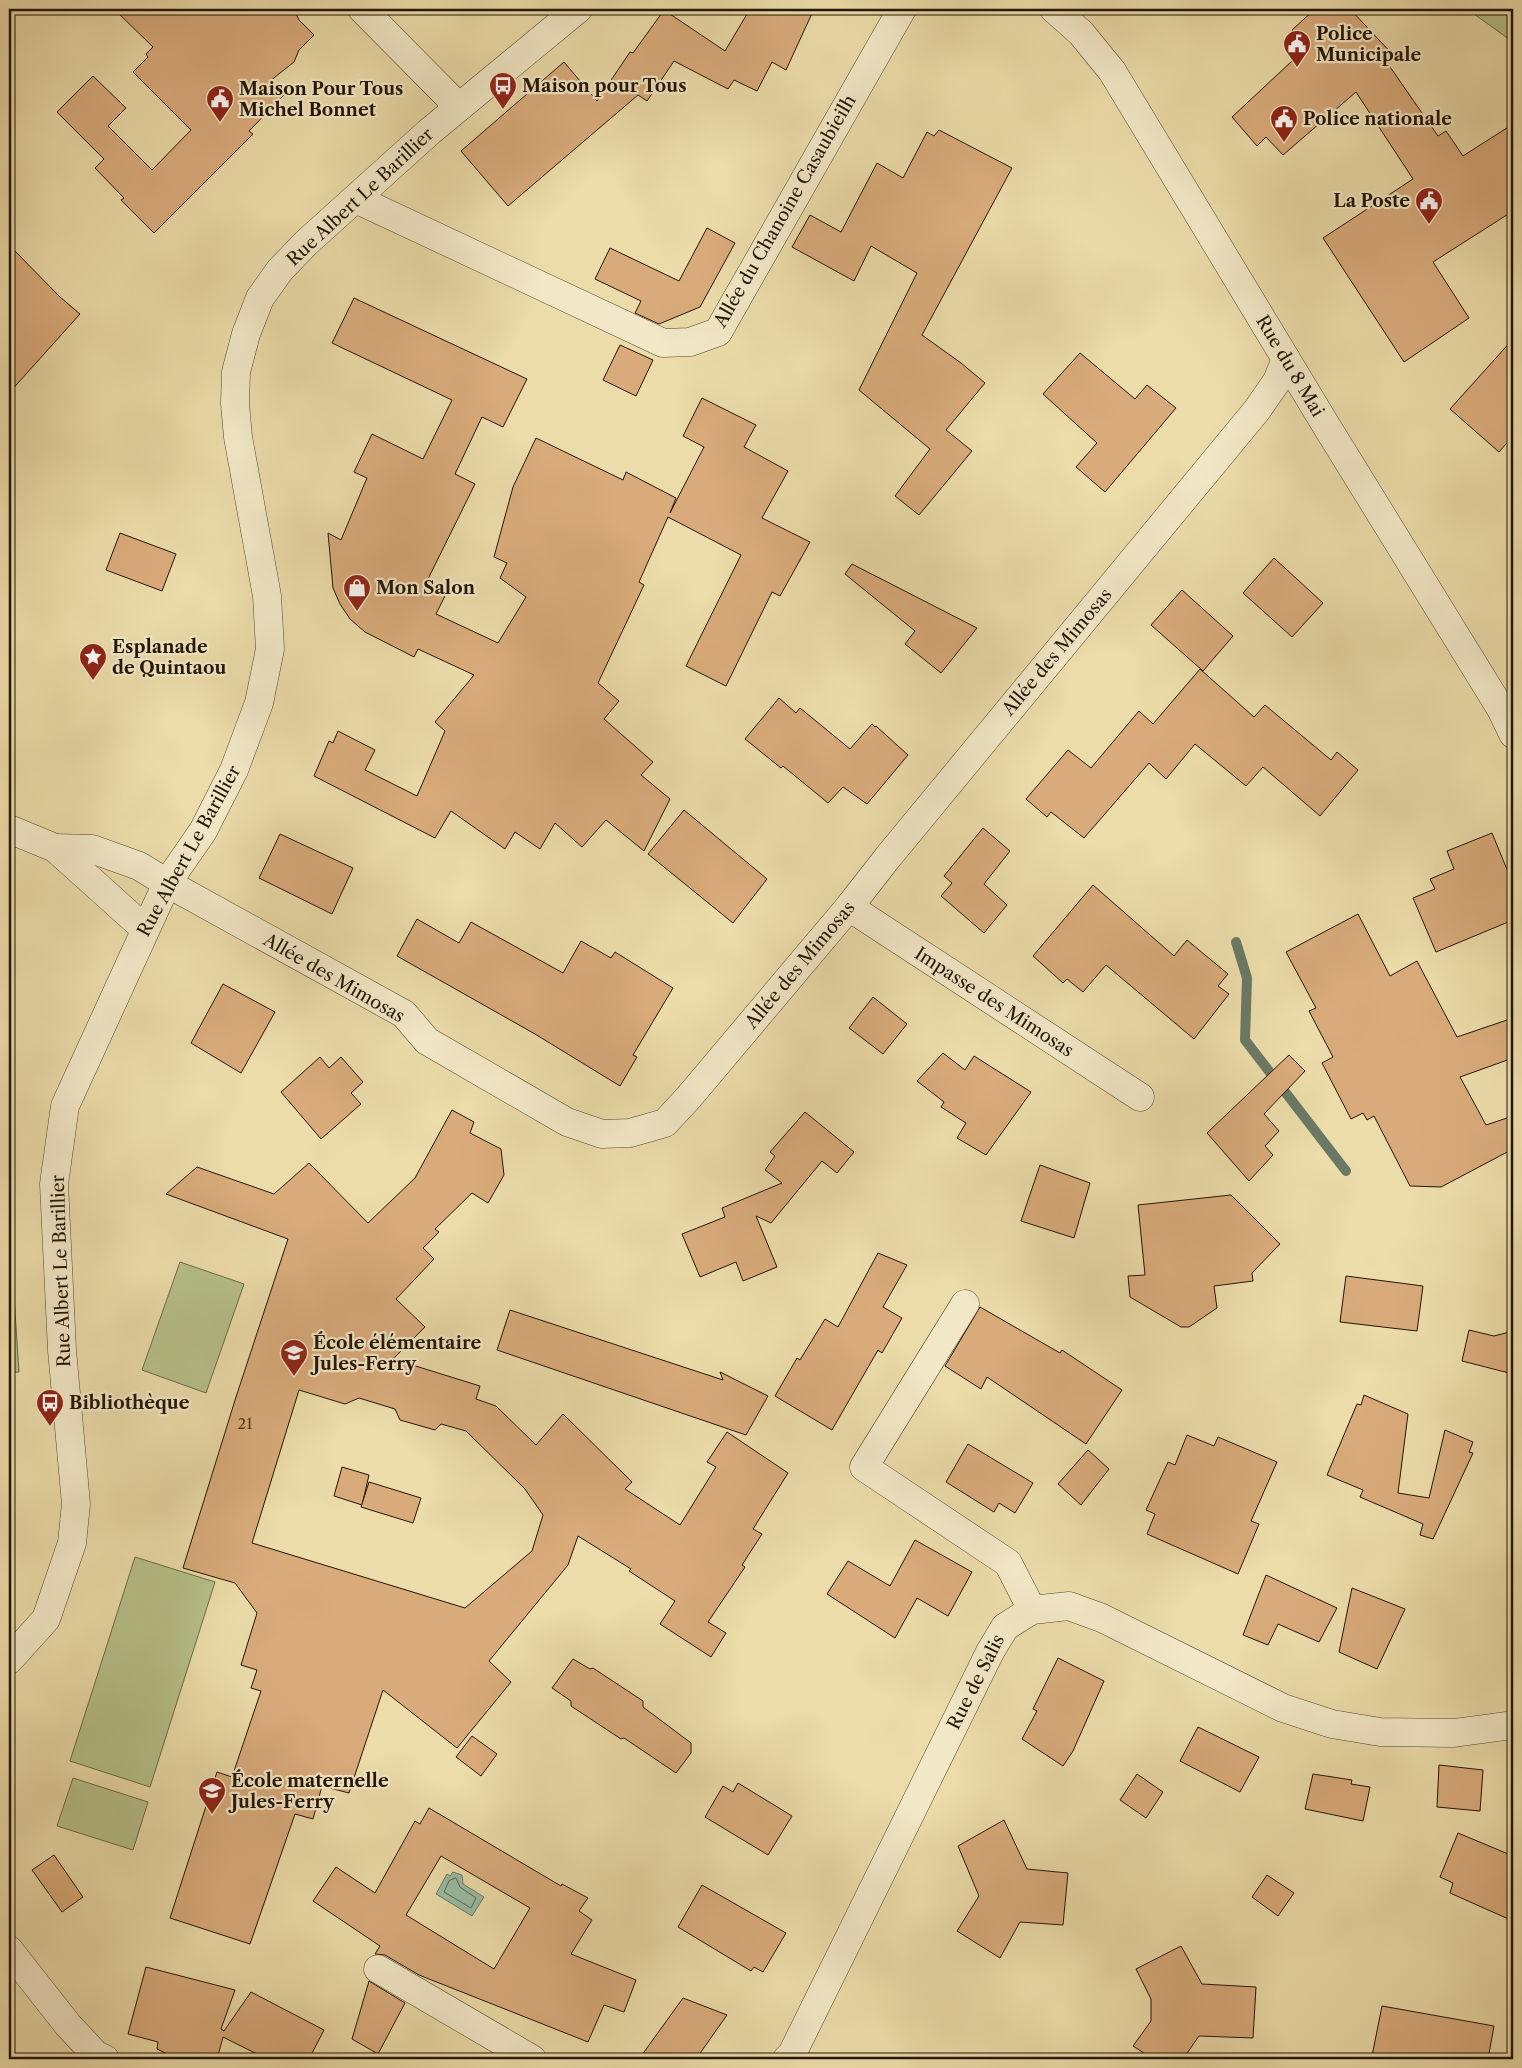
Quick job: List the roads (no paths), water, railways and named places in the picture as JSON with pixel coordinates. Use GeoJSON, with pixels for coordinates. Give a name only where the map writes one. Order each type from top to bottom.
{"type":"FeatureCollection","features":[{"type":"Feature","properties":{"kind":"street"},"geometry":{"type":"LineString","coordinates":[[362,9],[459,107]]}},
{"type":"Feature","properties":{"kind":"street","name":"Rue Albert Le Barillier"},"geometry":{"type":"LineString","coordinates":[[9,1660],[46,1619],[72,1543],[76,1504],[62,1350],[54,1184],[65,1106],[167,883],[203,831],[234,770],[259,703],[270,649],[268,596],[238,438],[235,404],[236,372],[246,334],[260,298],[280,270],[306,243],[459,107],[578,9]]}},
{"type":"Feature","properties":{"kind":"street","name":"Allée du Chanoine Casaubieilh"},"geometry":{"type":"LineString","coordinates":[[356,199],[663,343],[690,342],[718,332],[902,9]]}},
{"type":"Feature","properties":{"kind":"street","name":"Rue du 8 Mai"},"geometry":{"type":"LineString","coordinates":[[1054,9],[1081,32],[1112,72],[1286,360],[1501,709],[1513,734]]}},
{"type":"Feature","properties":{"kind":"street","name":"Allée des Mimosas"},"geometry":{"type":"LineString","coordinates":[[55,848],[92,848],[138,866],[404,1014],[427,1041],[567,1122],[602,1134],[630,1133],[665,1123],[849,906],[1257,410],[1277,381],[1286,360]]}},
{"type":"Feature","properties":{"kind":"street"},"geometry":{"type":"LineString","coordinates":[[9,829],[55,848],[145,929]]}},
{"type":"Feature","properties":{"kind":"street","name":"Impasse des Mimosas"},"geometry":{"type":"LineString","coordinates":[[849,906],[1140,1097]]}},
{"type":"Feature","properties":{"kind":"street"},"geometry":{"type":"LineString","coordinates":[[965,1304],[864,1467],[1008,1563],[1032,1610]]}},
{"type":"Feature","properties":{"kind":"street","name":"Rue de Salis"},"geometry":{"type":"LineString","coordinates":[[787,2059],[796,2045],[990,1652],[1005,1627],[1032,1610],[1069,1606],[1102,1618],[1283,1708],[1332,1724],[1380,1732],[1454,1733],[1513,1725]]}},
{"type":"Feature","properties":{"kind":"street"},"geometry":{"type":"LineString","coordinates":[[9,1950],[68,2025],[96,2055],[104,2059]]}},
{"type":"Feature","properties":{"kind":"street"},"geometry":{"type":"LineString","coordinates":[[378,1969],[532,2059]]}},
{"type":"Feature","properties":{"kind":"water"},"geometry":{"type":"Polygon","coordinates":[[[453,1872],[462,1875],[463,1884],[484,1897],[472,1916],[436,1894],[447,1874],[450,1876],[453,1872]]]}},
{"type":"Feature","properties":{"kind":"waterway"},"geometry":{"type":"LineString","coordinates":[[1236,942],[1247,978],[1245,1040],[1346,1171]]}},
{"type":"Feature","properties":{"kind":"place","name":"Police Municipale"},"geometry":{"type":"Point","coordinates":[1297,68]}},
{"type":"Feature","properties":{"kind":"place","name":"Maison pour Tous"},"geometry":{"type":"Point","coordinates":[503,110]}},
{"type":"Feature","properties":{"kind":"place","name":"Maison Pour Tous Michel Bonnet"},"geometry":{"type":"Point","coordinates":[220,123]}},
{"type":"Feature","properties":{"kind":"place","name":"Police nationale"},"geometry":{"type":"Point","coordinates":[1284,143]}},
{"type":"Feature","properties":{"kind":"place","name":"La Poste"},"geometry":{"type":"Point","coordinates":[1429,225]}},
{"type":"Feature","properties":{"kind":"place","name":"Mon Salon"},"geometry":{"type":"Point","coordinates":[357,612]}},
{"type":"Feature","properties":{"kind":"place","name":"Esplanade de Quintaou"},"geometry":{"type":"Point","coordinates":[93,681]}},
{"type":"Feature","properties":{"kind":"place","name":"École élémentaire Jules-Ferry"},"geometry":{"type":"Point","coordinates":[294,1377]}},
{"type":"Feature","properties":{"kind":"place","name":"Bibliothèque"},"geometry":{"type":"Point","coordinates":[50,1427]}},
{"type":"Feature","properties":{"kind":"place","name":"École maternelle Jules-Ferry"},"geometry":{"type":"Point","coordinates":[212,1815]}}]}
